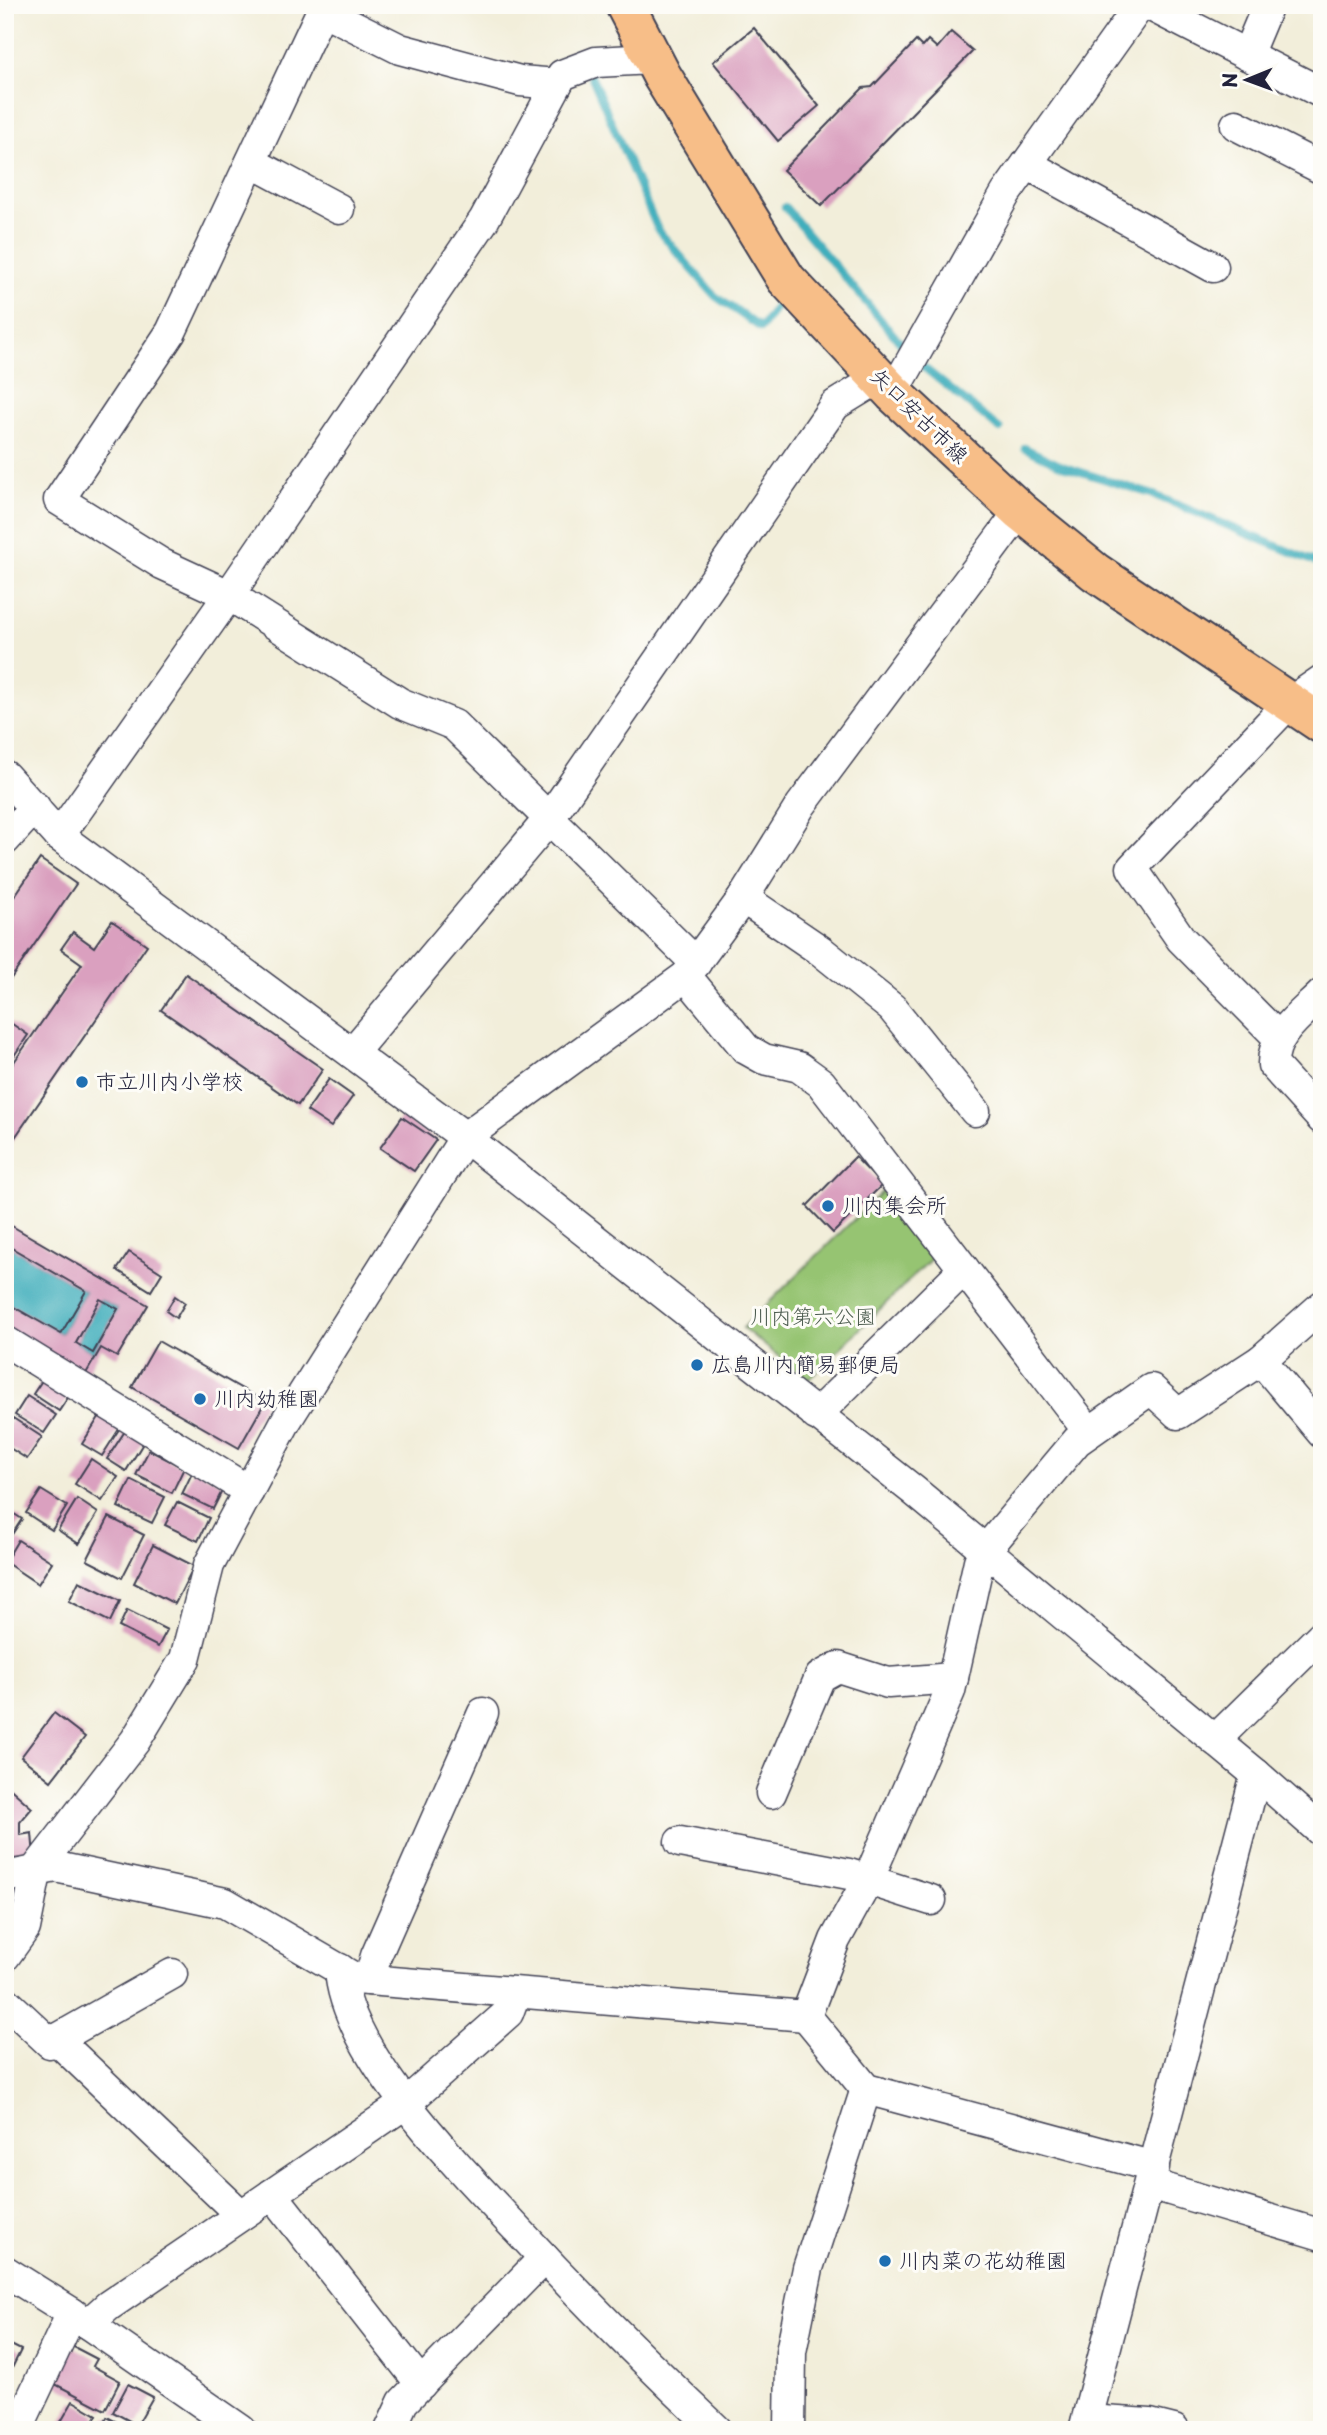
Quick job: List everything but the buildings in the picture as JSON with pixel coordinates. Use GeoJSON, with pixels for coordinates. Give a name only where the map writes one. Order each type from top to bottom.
{"type":"FeatureCollection","features":[{"type":"Feature","properties":{"kind":"main road","name":"矢口安古市線"},"geometry":{"type":"LineString","coordinates":[[625,5],[652,59],[786,279],[886,385],[1020,511],[1095,572],[1322,724]]}},
{"type":"Feature","properties":{"kind":"street"},"geometry":{"type":"LineString","coordinates":[[352,1053],[549,819],[835,405],[886,385],[1006,193],[1140,5]]}},
{"type":"Feature","properties":{"kind":"street"},"geometry":{"type":"LineString","coordinates":[[1149,5],[1322,93]]}},
{"type":"Feature","properties":{"kind":"street"},"geometry":{"type":"LineString","coordinates":[[1247,55],[1268,5]]}},
{"type":"Feature","properties":{"kind":"street"},"geometry":{"type":"LineString","coordinates":[[557,84],[520,81],[400,49],[322,10],[171,332],[59,500],[162,564],[229,595],[400,703],[454,725],[549,819],[691,969],[746,1049],[764,1059],[799,1067],[821,1083],[1088,1432]]}},
{"type":"Feature","properties":{"kind":"street"},"geometry":{"type":"LineString","coordinates":[[59,835],[229,595],[484,220],[562,75],[596,62],[652,59]]}},
{"type":"Feature","properties":{"kind":"street"},"geometry":{"type":"LineString","coordinates":[[1236,125],[1322,169]]}},
{"type":"Feature","properties":{"kind":"street"},"geometry":{"type":"LineString","coordinates":[[250,162],[338,209]]}},
{"type":"Feature","properties":{"kind":"street"},"geometry":{"type":"LineString","coordinates":[[1027,164],[1213,267]]}},
{"type":"Feature","properties":{"kind":"street"},"geometry":{"type":"LineString","coordinates":[[5,1956],[25,1928],[37,1868],[135,1741],[186,1660],[209,1565],[286,1421],[465,1136],[691,969],[743,898],[801,805],[1020,511]]}},
{"type":"Feature","properties":{"kind":"street"},"geometry":{"type":"LineString","coordinates":[[1279,1038],[1181,939],[1132,868],[1290,702],[1322,680]]}},
{"type":"Feature","properties":{"kind":"street"},"geometry":{"type":"LineString","coordinates":[[5,776],[59,835],[465,1136],[985,1551],[1256,1774],[1322,1832]]}},
{"type":"Feature","properties":{"kind":"street"},"geometry":{"type":"LineString","coordinates":[[5,840],[35,807]]}},
{"type":"Feature","properties":{"kind":"street"},"geometry":{"type":"LineString","coordinates":[[743,898],[821,951],[892,1008],[975,1111]]}},
{"type":"Feature","properties":{"kind":"street"},"geometry":{"type":"LineString","coordinates":[[1322,994],[1279,1038],[1272,1052],[1273,1065],[1322,1119]]}},
{"type":"Feature","properties":{"kind":"street"},"geometry":{"type":"LineString","coordinates":[[816,1415],[964,1269]]}},
{"type":"Feature","properties":{"kind":"street"},"geometry":{"type":"LineString","coordinates":[[806,2016],[835,1940],[868,1880],[953,1678],[979,1561],[985,1551],[1077,1441],[1088,1432],[1151,1389],[1178,1414],[1261,1360],[1322,1306]]}},
{"type":"Feature","properties":{"kind":"street"},"geometry":{"type":"LineString","coordinates":[[5,1341],[249,1491]]}},
{"type":"Feature","properties":{"kind":"street"},"geometry":{"type":"LineString","coordinates":[[1261,1360],[1322,1433]]}},
{"type":"Feature","properties":{"kind":"street"},"geometry":{"type":"LineString","coordinates":[[1215,1740],[1322,1635]]}},
{"type":"Feature","properties":{"kind":"street"},"geometry":{"type":"LineString","coordinates":[[771,1793],[820,1677],[838,1667],[888,1683],[953,1678]]}},
{"type":"Feature","properties":{"kind":"street"},"geometry":{"type":"LineString","coordinates":[[369,1980],[376,1956],[483,1713]]}},
{"type":"Feature","properties":{"kind":"street"},"geometry":{"type":"LineString","coordinates":[[1174,2430],[1150,2424],[1086,2425],[1256,1774]]}},
{"type":"Feature","properties":{"kind":"street"},"geometry":{"type":"LineString","coordinates":[[680,1842],[849,1874],[931,1900]]}},
{"type":"Feature","properties":{"kind":"street"},"geometry":{"type":"LineString","coordinates":[[5,1877],[37,1868],[56,1867],[225,1903],[356,1979],[806,2016],[866,2089],[1152,2175],[1322,2235]]}},
{"type":"Feature","properties":{"kind":"street"},"geometry":{"type":"LineString","coordinates":[[340,1969],[348,2008],[385,2076],[405,2103],[456,2164],[625,2344],[717,2430]]}},
{"type":"Feature","properties":{"kind":"street"},"geometry":{"type":"LineString","coordinates":[[5,2001],[50,2043],[172,1974]]}},
{"type":"Feature","properties":{"kind":"street"},"geometry":{"type":"LineString","coordinates":[[17,2430],[80,2319],[108,2306],[405,2103],[508,2013],[514,1994]]}},
{"type":"Feature","properties":{"kind":"street"},"geometry":{"type":"LineString","coordinates":[[56,2039],[241,2215]]}},
{"type":"Feature","properties":{"kind":"street"},"geometry":{"type":"LineString","coordinates":[[790,2430],[791,2352],[808,2269],[866,2089]]}},
{"type":"Feature","properties":{"kind":"street"},"geometry":{"type":"LineString","coordinates":[[272,2194],[421,2384]]}},
{"type":"Feature","properties":{"kind":"street"},"geometry":{"type":"LineString","coordinates":[[390,2430],[403,2402],[544,2258]]}},
{"type":"Feature","properties":{"kind":"street"},"geometry":{"type":"LineString","coordinates":[[5,2271],[241,2430]]}},
{"type":"Feature","properties":{"kind":"green space","name":"川内第六公園"},"geometry":{"type":"Polygon","coordinates":[[[891,1183],[942,1248],[808,1380],[743,1328],[891,1183]]]}},
{"type":"Feature","properties":{"kind":"water"},"geometry":{"type":"Polygon","coordinates":[[[5,1244],[86,1291],[61,1334],[5,1302],[5,1244]]]}},
{"type":"Feature","properties":{"kind":"water"},"geometry":{"type":"Polygon","coordinates":[[[100,1299],[118,1309],[93,1353],[76,1343],[100,1299]]]}},
{"type":"Feature","properties":{"kind":"waterway"},"geometry":{"type":"LineString","coordinates":[[591,75],[658,230],[715,296],[761,328],[782,298]]}},
{"type":"Feature","properties":{"kind":"waterway"},"geometry":{"type":"LineString","coordinates":[[785,207],[904,347]]}},
{"type":"Feature","properties":{"kind":"waterway"},"geometry":{"type":"LineString","coordinates":[[922,366],[1000,429]]}},
{"type":"Feature","properties":{"kind":"waterway"},"geometry":{"type":"LineString","coordinates":[[1025,448],[1062,466],[1154,495],[1322,565]]}},
{"type":"Feature","properties":{"kind":"place","name":"市立川内小学校"},"geometry":{"type":"Point","coordinates":[82,1082]}},
{"type":"Feature","properties":{"kind":"place","name":"川内集会所"},"geometry":{"type":"Point","coordinates":[828,1206]}},
{"type":"Feature","properties":{"kind":"place","name":"広島川内簡易郵便局"},"geometry":{"type":"Point","coordinates":[697,1365]}},
{"type":"Feature","properties":{"kind":"place","name":"川内幼稚園"},"geometry":{"type":"Point","coordinates":[200,1399]}},
{"type":"Feature","properties":{"kind":"place","name":"川内菜の花幼稚園"},"geometry":{"type":"Point","coordinates":[885,2261]}}]}
